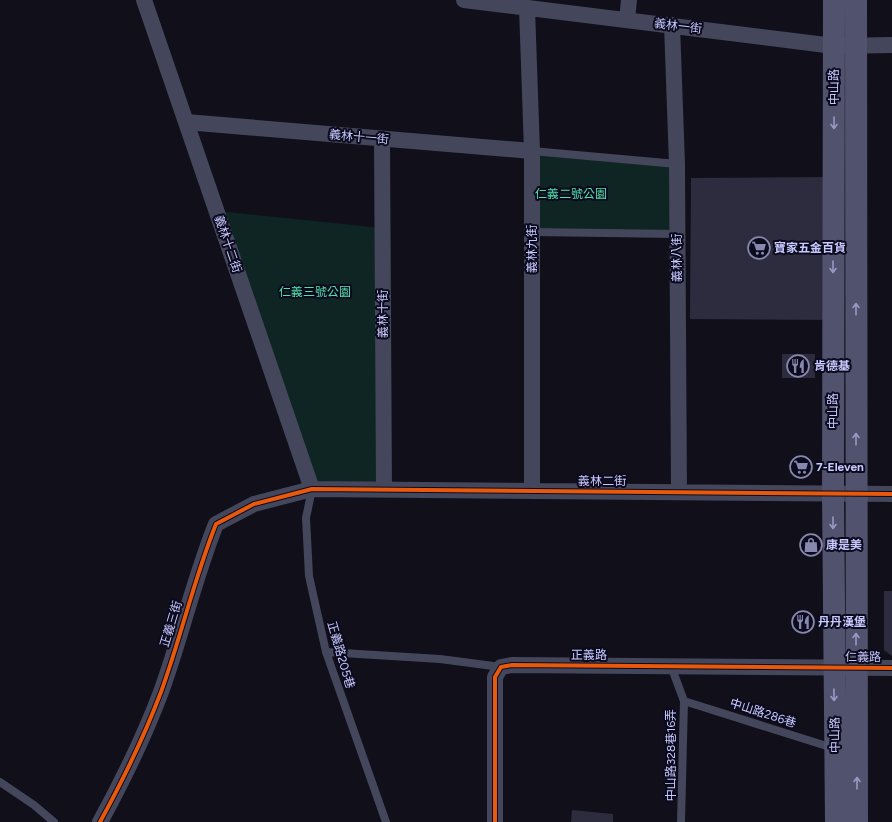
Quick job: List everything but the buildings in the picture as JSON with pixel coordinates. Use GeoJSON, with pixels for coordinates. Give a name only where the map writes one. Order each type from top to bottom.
{"type":"FeatureCollection","features":[{"type":"Feature","properties":{"kind":"main road","name":"中山路"},"geometry":{"type":"LineString","coordinates":[[834,0],[833,494],[836,822]]}},
{"type":"Feature","properties":{"kind":"main road","name":"中山路"},"geometry":{"type":"LineString","coordinates":[[856,0],[857,822]]}},
{"type":"Feature","properties":{"kind":"street","name":"義林十二街"},"geometry":{"type":"LineString","coordinates":[[144,0],[312,489]]}},
{"type":"Feature","properties":{"kind":"street","name":"義林一街"},"geometry":{"type":"LineString","coordinates":[[464,0],[834,46],[892,45]]}},
{"type":"Feature","properties":{"kind":"street"},"geometry":{"type":"LineString","coordinates":[[627,20],[629,0]]}},
{"type":"Feature","properties":{"kind":"street","name":"義林九街"},"geometry":{"type":"LineString","coordinates":[[527,8],[532,151],[532,490]]}},
{"type":"Feature","properties":{"kind":"street","name":"義林八街"},"geometry":{"type":"LineString","coordinates":[[672,25],[677,164],[679,492]]}},
{"type":"Feature","properties":{"kind":"street","name":"義林十一街"},"geometry":{"type":"LineString","coordinates":[[186,122],[532,151]]}},
{"type":"Feature","properties":{"kind":"street","name":"義林十街"},"geometry":{"type":"LineString","coordinates":[[382,139],[384,489]]}},
{"type":"Feature","properties":{"kind":"street","name":"義林二街"},"geometry":{"type":"LineString","coordinates":[[312,489],[892,494]]}},
{"type":"Feature","properties":{"kind":"street","name":"正義三街"},"geometry":{"type":"LineString","coordinates":[[100,822],[126,774],[161,691],[203,558],[216,524],[254,504],[312,489]]}},
{"type":"Feature","properties":{"kind":"street","name":"正義路"},"geometry":{"type":"LineString","coordinates":[[501,667],[512,665],[834,667]]}},
{"type":"Feature","properties":{"kind":"street"},"geometry":{"type":"LineString","coordinates":[[496,822],[495,676],[501,667]]}},
{"type":"Feature","properties":{"kind":"street","name":"仁義路"},"geometry":{"type":"LineString","coordinates":[[834,667],[892,668]]}},
{"type":"Feature","properties":{"kind":"lane"},"geometry":{"type":"LineString","coordinates":[[532,151],[677,164]]}},
{"type":"Feature","properties":{"kind":"lane"},"geometry":{"type":"LineString","coordinates":[[532,232],[677,234]]}},
{"type":"Feature","properties":{"kind":"lane","name":"正義路205巷"},"geometry":{"type":"LineString","coordinates":[[312,489],[306,518],[309,576],[326,652],[386,822]]}},
{"type":"Feature","properties":{"kind":"lane"},"geometry":{"type":"LineString","coordinates":[[326,652],[440,659],[501,667]]}},
{"type":"Feature","properties":{"kind":"lane","name":"中山路328巷16弄"},"geometry":{"type":"LineString","coordinates":[[671,666],[684,701],[681,822]]}},
{"type":"Feature","properties":{"kind":"lane","name":"中山路286巷"},"geometry":{"type":"LineString","coordinates":[[684,701],[835,749]]}},
{"type":"Feature","properties":{"kind":"lane"},"geometry":{"type":"LineString","coordinates":[[0,782],[34,805],[54,822]]}},
{"type":"Feature","properties":{"kind":"green space","name":"仁義二號公園"},"geometry":{"type":"Polygon","coordinates":[[[532,151],[677,164],[677,234],[532,232],[532,151]]]}},
{"type":"Feature","properties":{"kind":"green space","name":"仁義三號公園"},"geometry":{"type":"Polygon","coordinates":[[[217,211],[382,228],[384,489],[312,489],[217,211]]]}},
{"type":"Feature","properties":{"kind":"cycle path"},"geometry":{"type":"LineString","coordinates":[[100,822],[133,758],[161,692],[216,524],[254,504],[312,489],[892,494]]}},
{"type":"Feature","properties":{"kind":"cycle path"},"geometry":{"type":"LineString","coordinates":[[495,822],[495,677],[501,667],[512,665],[892,668]]}},
{"type":"Feature","properties":{"kind":"place","name":"寶家五金百貨"},"geometry":{"type":"Point","coordinates":[759,248]}},
{"type":"Feature","properties":{"kind":"place","name":"肯德基"},"geometry":{"type":"Point","coordinates":[798,366]}},
{"type":"Feature","properties":{"kind":"place","name":"7-Eleven"},"geometry":{"type":"Point","coordinates":[801,467]}},
{"type":"Feature","properties":{"kind":"place","name":"康是美"},"geometry":{"type":"Point","coordinates":[811,545]}},
{"type":"Feature","properties":{"kind":"place","name":"丹丹漢堡"},"geometry":{"type":"Point","coordinates":[803,622]}}]}
